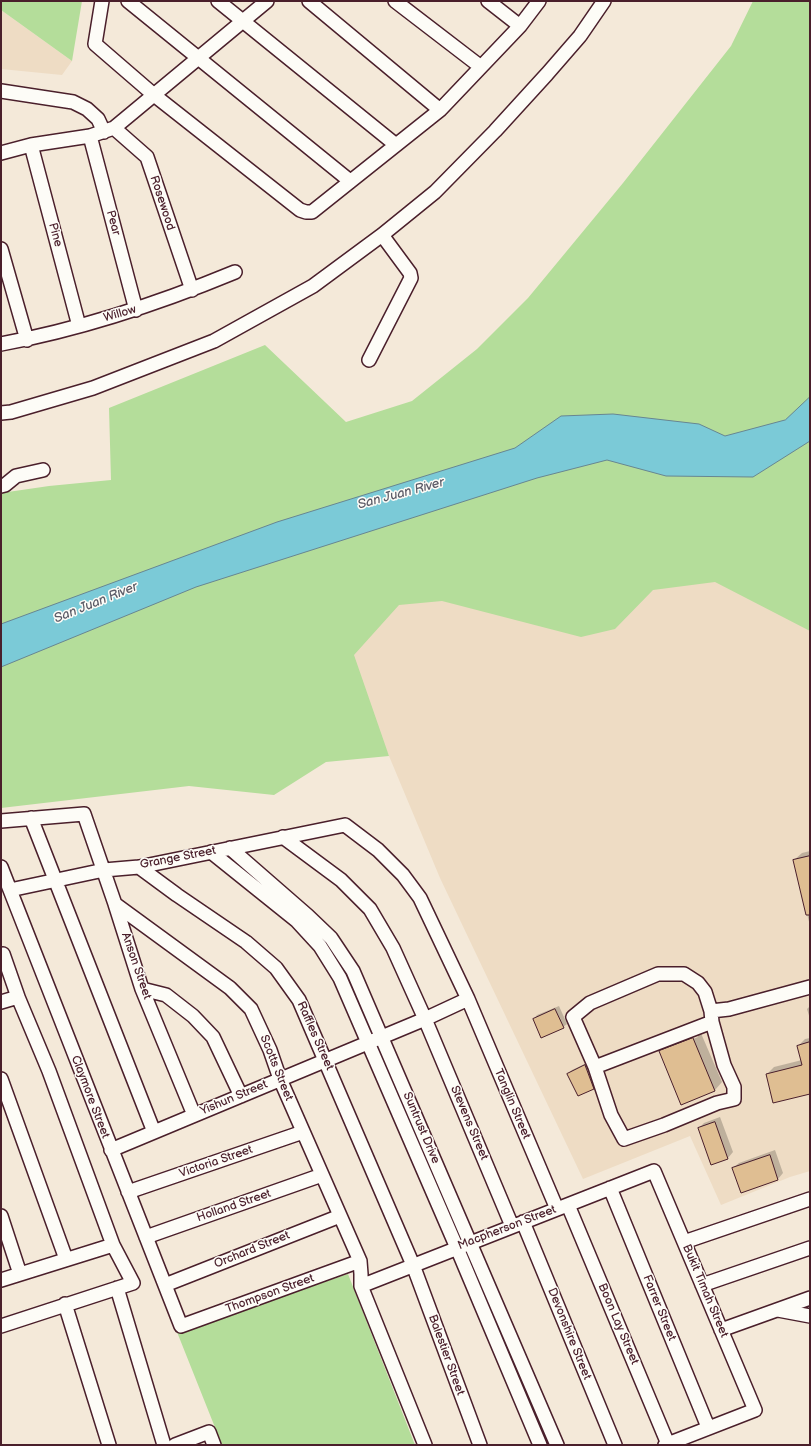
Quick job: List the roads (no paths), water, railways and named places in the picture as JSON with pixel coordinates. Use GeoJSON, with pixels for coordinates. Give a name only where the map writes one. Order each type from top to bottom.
{"type":"FeatureCollection","features":[{"type":"Feature","properties":{"kind":"street"},"geometry":{"type":"LineString","coordinates":[[102,1],[94,44],[154,95],[300,210],[306,212],[312,212],[440,110],[520,26],[539,1]]}},
{"type":"Feature","properties":{"kind":"street"},"geometry":{"type":"LineString","coordinates":[[128,1],[350,181]]}},
{"type":"Feature","properties":{"kind":"street"},"geometry":{"type":"LineString","coordinates":[[218,1],[396,145]]}},
{"type":"Feature","properties":{"kind":"street"},"geometry":{"type":"LineString","coordinates":[[1,153],[31,145],[90,136],[109,130],[154,95],[267,1]]}},
{"type":"Feature","properties":{"kind":"street"},"geometry":{"type":"LineString","coordinates":[[309,1],[440,110]]}},
{"type":"Feature","properties":{"kind":"street"},"geometry":{"type":"LineString","coordinates":[[395,1],[481,67]]}},
{"type":"Feature","properties":{"kind":"street"},"geometry":{"type":"LineString","coordinates":[[488,1],[520,26]]}},
{"type":"Feature","properties":{"kind":"street"},"geometry":{"type":"LineString","coordinates":[[1,413],[11,412],[93,388],[214,341],[313,286],[382,235],[435,192],[495,132],[575,41],[604,1]]}},
{"type":"Feature","properties":{"kind":"street","name":"Rosewood"},"geometry":{"type":"LineString","coordinates":[[1,91],[73,102],[87,109],[109,130],[147,157],[192,290]]}},
{"type":"Feature","properties":{"kind":"street","name":"Pear"},"geometry":{"type":"LineString","coordinates":[[90,136],[136,310]]}},
{"type":"Feature","properties":{"kind":"street","name":"Pine"},"geometry":{"type":"LineString","coordinates":[[31,145],[79,326]]}},
{"type":"Feature","properties":{"kind":"street"},"geometry":{"type":"LineString","coordinates":[[369,360],[411,278],[410,273],[382,235]]}},
{"type":"Feature","properties":{"kind":"street"},"geometry":{"type":"LineString","coordinates":[[1,249],[26,340]]}},
{"type":"Feature","properties":{"kind":"street","name":"Willow"},"geometry":{"type":"LineString","coordinates":[[1,344],[26,340],[136,310],[192,290],[235,272]]}},
{"type":"Feature","properties":{"kind":"street"},"geometry":{"type":"LineString","coordinates":[[1,486],[5,485],[16,476],[43,470]]}},
{"type":"Feature","properties":{"kind":"street","name":"Anson Street"},"geometry":{"type":"LineString","coordinates":[[31,818],[84,814],[104,870],[142,989],[194,1115]]}},
{"type":"Feature","properties":{"kind":"street"},"geometry":{"type":"LineString","coordinates":[[1,821],[31,818],[154,1132]]}},
{"type":"Feature","properties":{"kind":"street","name":"Grange Street"},"geometry":{"type":"LineString","coordinates":[[10,890],[104,870],[139,867],[345,825]]}},
{"type":"Feature","properties":{"kind":"street","name":"Tanglin Street"},"geometry":{"type":"LineString","coordinates":[[345,825],[378,850],[403,875],[420,898],[468,999],[562,1207]]}},
{"type":"Feature","properties":{"kind":"street","name":"Stevens Street"},"geometry":{"type":"LineString","coordinates":[[283,837],[341,880],[370,909],[393,948],[518,1224]]}},
{"type":"Feature","properties":{"kind":"street","name":"Suntrust Drive"},"geometry":{"type":"LineString","coordinates":[[230,848],[308,916],[330,938],[353,971],[557,1445]]}},
{"type":"Feature","properties":{"kind":"street","name":"Suntrust Drive"},"geometry":{"type":"LineString","coordinates":[[211,852],[297,921],[320,946],[340,978],[369,1042],[540,1445]]}},
{"type":"Feature","properties":{"kind":"street","name":"Claymore Street"},"geometry":{"type":"LineString","coordinates":[[1,866],[181,1326]]}},
{"type":"Feature","properties":{"kind":"street","name":"Raffles Street"},"geometry":{"type":"LineString","coordinates":[[139,867],[246,942],[276,968],[299,1000],[413,1265]]}},
{"type":"Feature","properties":{"kind":"street","name":"Scotts Street"},"geometry":{"type":"LineString","coordinates":[[115,904],[230,988],[251,1009],[360,1261],[361,1286]]}},
{"type":"Feature","properties":{"kind":"street"},"geometry":{"type":"LineString","coordinates":[[1,955],[4,954],[18,996],[49,1071],[113,1245],[133,1283],[1,1326]]}},
{"type":"Feature","properties":{"kind":"street"},"geometry":{"type":"LineString","coordinates":[[658,974],[684,974],[698,983],[705,992],[712,1017],[724,1065],[734,1087],[734,1099],[717,1103],[664,1126],[624,1139],[611,1115],[595,1067],[573,1017],[590,1003],[658,974]]}},
{"type":"Feature","properties":{"kind":"street"},"geometry":{"type":"LineString","coordinates":[[595,1067],[728,1009],[810,987]]}},
{"type":"Feature","properties":{"kind":"street"},"geometry":{"type":"LineString","coordinates":[[142,989],[166,995],[193,1016],[213,1037],[241,1096]]}},
{"type":"Feature","properties":{"kind":"street"},"geometry":{"type":"LineString","coordinates":[[1,1002],[18,996]]}},
{"type":"Feature","properties":{"kind":"street","name":"Yishun Street"},"geometry":{"type":"LineString","coordinates":[[111,1150],[382,1037],[468,999]]}},
{"type":"Feature","properties":{"kind":"street"},"geometry":{"type":"LineString","coordinates":[[1,1080],[66,1260]]}},
{"type":"Feature","properties":{"kind":"street","name":"Victoria Street"},"geometry":{"type":"LineString","coordinates":[[128,1192],[303,1132]]}},
{"type":"Feature","properties":{"kind":"street","name":"Macpherson Street"},"geometry":{"type":"LineString","coordinates":[[361,1286],[654,1171]]}},
{"type":"Feature","properties":{"kind":"street","name":"Bukit Timah Street"},"geometry":{"type":"LineString","coordinates":[[654,1171],[755,1410],[708,1427]]}},
{"type":"Feature","properties":{"kind":"street","name":"Holland Street"},"geometry":{"type":"LineString","coordinates":[[146,1237],[322,1175]]}},
{"type":"Feature","properties":{"kind":"street","name":"Farrer Street"},"geometry":{"type":"LineString","coordinates":[[610,1188],[708,1427]]}},
{"type":"Feature","properties":{"kind":"street"},"geometry":{"type":"LineString","coordinates":[[684,1242],[810,1199]]}},
{"type":"Feature","properties":{"kind":"street","name":"Boon Lay Street"},"geometry":{"type":"LineString","coordinates":[[562,1207],[667,1444]]}},
{"type":"Feature","properties":{"kind":"street"},"geometry":{"type":"LineString","coordinates":[[1,1216],[20,1274]]}},
{"type":"Feature","properties":{"kind":"street","name":"Orchard Street"},"geometry":{"type":"LineString","coordinates":[[165,1285],[340,1216]]}},
{"type":"Feature","properties":{"kind":"street","name":"Devonshire Street"},"geometry":{"type":"LineString","coordinates":[[518,1224],[615,1445]]}},
{"type":"Feature","properties":{"kind":"street"},"geometry":{"type":"LineString","coordinates":[[1,1280],[113,1245]]}},
{"type":"Feature","properties":{"kind":"street"},"geometry":{"type":"LineString","coordinates":[[702,1285],[810,1248]]}},
{"type":"Feature","properties":{"kind":"street","name":"Thompson Street"},"geometry":{"type":"LineString","coordinates":[[181,1326],[360,1261]]}},
{"type":"Feature","properties":{"kind":"street","name":"Balestier Street"},"geometry":{"type":"LineString","coordinates":[[413,1265],[480,1445]]}},
{"type":"Feature","properties":{"kind":"street"},"geometry":{"type":"LineString","coordinates":[[361,1286],[425,1445]]}},
{"type":"Feature","properties":{"kind":"street"},"geometry":{"type":"LineString","coordinates":[[116,1288],[164,1445]]}},
{"type":"Feature","properties":{"kind":"street"},"geometry":{"type":"LineString","coordinates":[[721,1330],[810,1298]]}},
{"type":"Feature","properties":{"kind":"street"},"geometry":{"type":"LineString","coordinates":[[65,1304],[109,1445]]}},
{"type":"Feature","properties":{"kind":"street"},"geometry":{"type":"LineString","coordinates":[[777,1310],[810,1316]]}},
{"type":"Feature","properties":{"kind":"street"},"geometry":{"type":"LineString","coordinates":[[667,1444],[708,1427]]}},
{"type":"Feature","properties":{"kind":"street"},"geometry":{"type":"LineString","coordinates":[[175,1445],[209,1432],[214,1445]]}},
{"type":"Feature","properties":{"kind":"water","name":"San Juan River"},"geometry":{"type":"Polygon","coordinates":[[[810,397],[810,441],[753,477],[666,476],[607,460],[537,478],[196,587],[1,667],[1,624],[277,522],[515,448],[561,416],[613,414],[699,424],[725,436],[785,420],[810,397]]]}}]}
